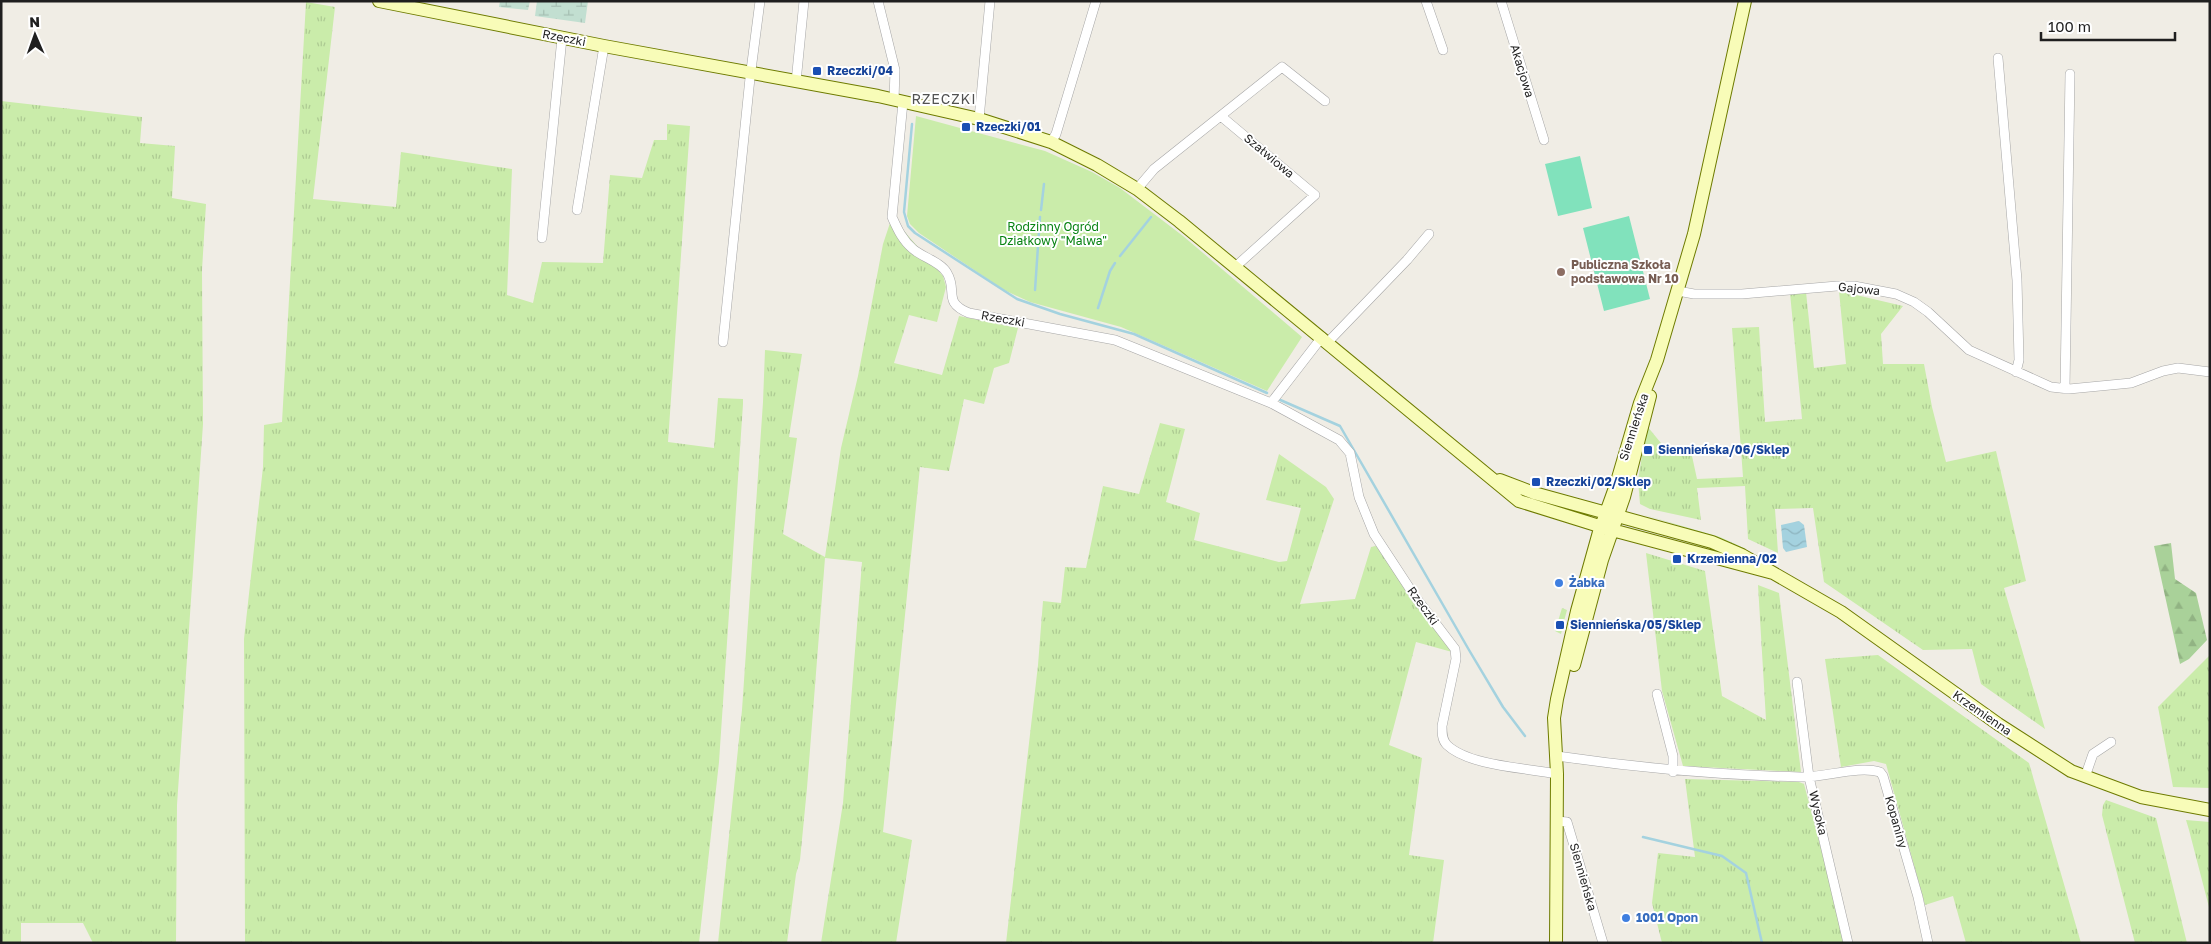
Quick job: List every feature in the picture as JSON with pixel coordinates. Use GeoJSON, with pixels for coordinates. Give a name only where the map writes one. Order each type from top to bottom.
{"type":"FeatureCollection","features":[{"type":"Feature","properties":{"kind":"main road","name":"Rzeczki"},"geometry":{"type":"LineString","coordinates":[[379,1],[562,38],[898,101],[979,119],[1051,142],[1097,165],[1137,189],[1325,340],[1519,501],[1607,528]]}},
{"type":"Feature","properties":{"kind":"main road","name":"Siennieńska"},"geometry":{"type":"LineString","coordinates":[[1556,943],[1557,756],[1554,718],[1557,699],[1577,611],[1612,514],[1640,403],[1657,360],[1678,291],[1709,174],[1745,1]]}},
{"type":"Feature","properties":{"kind":"main road","name":"Rzeczki"},"geometry":{"type":"LineString","coordinates":[[1491,476],[1534,493],[1612,514]]}},
{"type":"Feature","properties":{"kind":"main road","name":"Krzemienna"},"geometry":{"type":"LineString","coordinates":[[1612,514],[1712,542],[1742,555],[1841,612],[2033,748],[2085,777],[2141,797],[2210,810]]}},
{"type":"Feature","properties":{"kind":"main road","name":"Krzemienna"},"geometry":{"type":"LineString","coordinates":[[1607,528],[1773,573]]}},
{"type":"Feature","properties":{"kind":"street"},"geometry":{"type":"LineString","coordinates":[[724,342],[760,1]]}},
{"type":"Feature","properties":{"kind":"street"},"geometry":{"type":"LineString","coordinates":[[796,82],[804,1]]}},
{"type":"Feature","properties":{"kind":"street","name":"Rzeczki"},"geometry":{"type":"LineString","coordinates":[[878,1],[894,70],[898,101],[892,217],[900,234],[913,249],[946,272],[952,300],[959,309],[969,313],[1116,340],[1270,403],[1339,440],[1350,453],[1359,497],[1374,534],[1414,595],[1455,649],[1456,659],[1442,726],[1442,735],[1446,744],[1474,759],[1557,774]]}},
{"type":"Feature","properties":{"kind":"street"},"geometry":{"type":"LineString","coordinates":[[979,119],[990,1]]}},
{"type":"Feature","properties":{"kind":"street"},"geometry":{"type":"LineString","coordinates":[[1051,142],[1056,134],[1096,1]]}},
{"type":"Feature","properties":{"kind":"street"},"geometry":{"type":"LineString","coordinates":[[1426,1],[1443,50]]}},
{"type":"Feature","properties":{"kind":"street","name":"Akacjowa"},"geometry":{"type":"LineString","coordinates":[[1501,1],[1544,140]]}},
{"type":"Feature","properties":{"kind":"street"},"geometry":{"type":"LineString","coordinates":[[542,238],[562,38]]}},
{"type":"Feature","properties":{"kind":"street"},"geometry":{"type":"LineString","coordinates":[[577,210],[604,46]]}},
{"type":"Feature","properties":{"kind":"street"},"geometry":{"type":"LineString","coordinates":[[1998,58],[2017,280],[2020,360],[2016,372]]}},
{"type":"Feature","properties":{"kind":"street"},"geometry":{"type":"LineString","coordinates":[[1137,189],[1154,169],[1222,117],[1282,67],[1325,101]]}},
{"type":"Feature","properties":{"kind":"street"},"geometry":{"type":"LineString","coordinates":[[2066,389],[2070,74]]}},
{"type":"Feature","properties":{"kind":"street","name":"Szałwiowa"},"geometry":{"type":"LineString","coordinates":[[1222,117],[1315,195],[1234,268]]}},
{"type":"Feature","properties":{"kind":"street"},"geometry":{"type":"LineString","coordinates":[[1270,403],[1325,340],[1408,260],[1429,234]]}},
{"type":"Feature","properties":{"kind":"street","name":"Gajowa"},"geometry":{"type":"LineString","coordinates":[[1678,291],[1694,294],[1742,294],[1854,286],[1896,294],[1928,312],[1969,350],[2051,387],[2066,389],[2131,383],[2163,370],[2178,368],[2210,372]]}},
{"type":"Feature","properties":{"kind":"street","name":"Wysoka"},"geometry":{"type":"LineString","coordinates":[[1797,682],[1809,777],[1848,943]]}},
{"type":"Feature","properties":{"kind":"street"},"geometry":{"type":"LineString","coordinates":[[1657,694],[1673,756],[1673,772]]}},
{"type":"Feature","properties":{"kind":"street"},"geometry":{"type":"LineString","coordinates":[[2085,777],[2093,754],[2111,742]]}},
{"type":"Feature","properties":{"kind":"street"},"geometry":{"type":"LineString","coordinates":[[1557,756],[1673,772],[1809,777]]}},
{"type":"Feature","properties":{"kind":"street","name":"Kopaniny"},"geometry":{"type":"LineString","coordinates":[[1809,777],[1868,770],[1880,772],[1883,776],[1918,897],[1928,943]]}},
{"type":"Feature","properties":{"kind":"street","name":"Siennieńska"},"geometry":{"type":"LineString","coordinates":[[1557,821],[1567,822],[1602,943]]}},
{"type":"Feature","properties":{"kind":"green space"},"geometry":{"type":"Polygon","coordinates":[[[500,1],[530,1],[528,10],[499,7],[500,1]]]}},
{"type":"Feature","properties":{"kind":"green space"},"geometry":{"type":"Polygon","coordinates":[[[537,1],[588,1],[585,23],[535,16],[537,1]]]}},
{"type":"Feature","properties":{"kind":"green space"},"geometry":{"type":"Polygon","coordinates":[[[306,2],[335,7],[313,199],[396,207],[401,152],[512,169],[507,295],[533,303],[542,262],[603,263],[610,175],[642,178],[654,140],[667,140],[667,124],[690,126],[668,442],[714,448],[718,398],[743,399],[719,762],[699,943],[245,943],[244,639],[263,467],[264,425],[282,422],[306,2]]]}},
{"type":"Feature","properties":{"kind":"green space"},"geometry":{"type":"Polygon","coordinates":[[[1,101],[142,117],[140,143],[175,146],[172,198],[206,204],[202,270],[203,424],[177,805],[176,943],[93,943],[83,923],[21,923],[21,943],[1,943],[1,101]]]}},
{"type":"Feature","properties":{"kind":"green space","name":"Rodzinny Ogród Działkowy \"Malwa\""},"geometry":{"type":"Polygon","coordinates":[[[916,116],[1045,151],[1092,172],[1120,188],[1183,236],[1302,337],[1267,391],[1121,327],[1030,302],[1004,290],[919,233],[910,224],[907,216],[916,116]]]}},
{"type":"Feature","properties":{"kind":"green space"},"geometry":{"type":"Polygon","coordinates":[[[1580,156],[1592,208],[1558,216],[1545,164],[1580,156]]]}},
{"type":"Feature","properties":{"kind":"green space"},"geometry":{"type":"Polygon","coordinates":[[[1629,216],[1650,299],[1604,311],[1583,228],[1629,216]]]}},
{"type":"Feature","properties":{"kind":"green space"},"geometry":{"type":"Polygon","coordinates":[[[892,217],[943,276],[946,287],[937,322],[909,315],[894,363],[942,375],[959,316],[1018,328],[1009,363],[994,368],[984,404],[964,399],[949,471],[920,467],[883,832],[912,840],[896,943],[821,943],[843,803],[862,562],[825,558],[800,860],[796,874],[787,943],[718,943],[742,710],[765,350],[802,354],[789,437],[797,438],[783,534],[825,557],[841,448],[858,376],[883,244],[892,217]]]}},
{"type":"Feature","properties":{"kind":"green space"},"geometry":{"type":"Polygon","coordinates":[[[1839,291],[1903,306],[1881,334],[1883,364],[1924,364],[1932,407],[1946,462],[1996,451],[2026,581],[2004,588],[2045,729],[1981,684],[1972,649],[1923,650],[1824,582],[1813,508],[1775,509],[1778,553],[1748,539],[1745,486],[1697,488],[1701,520],[1650,509],[1640,504],[1638,480],[1647,426],[1670,454],[1692,456],[1697,479],[1743,477],[1732,328],[1759,327],[1765,422],[1802,419],[1790,293],[1806,292],[1814,368],[1846,364],[1839,291]]]}},
{"type":"Feature","properties":{"kind":"green space"},"geometry":{"type":"Polygon","coordinates":[[[1160,423],[1185,429],[1166,502],[1200,513],[1194,540],[1279,562],[1287,561],[1301,508],[1266,500],[1279,454],[1326,487],[1334,499],[1300,604],[1355,599],[1371,547],[1376,546],[1452,652],[1416,642],[1389,745],[1422,758],[1409,855],[1444,860],[1433,943],[1006,943],[1038,665],[1043,601],[1061,603],[1065,567],[1086,568],[1103,486],[1139,494],[1160,423]]]}},
{"type":"Feature","properties":{"kind":"green space"},"geometry":{"type":"Polygon","coordinates":[[[1641,514],[1720,537],[1746,549],[1744,550],[1709,535],[1641,514]]]}},
{"type":"Feature","properties":{"kind":"green space"},"geometry":{"type":"Polygon","coordinates":[[[2171,543],[2175,579],[2196,593],[2207,640],[2189,659],[2180,664],[2154,546],[2171,543]]]}},
{"type":"Feature","properties":{"kind":"green space"},"geometry":{"type":"Polygon","coordinates":[[[1646,553],[1705,571],[1722,696],[1766,720],[1758,585],[1779,593],[1801,772],[1683,766],[1662,691],[1646,553]]]}},
{"type":"Feature","properties":{"kind":"green space"},"geometry":{"type":"Polygon","coordinates":[[[1562,608],[1567,610],[1564,621],[1560,620],[1558,629],[1562,630],[1561,634],[1555,631],[1562,608]]]}},
{"type":"Feature","properties":{"kind":"green space"},"geometry":{"type":"Polygon","coordinates":[[[1878,655],[2029,763],[2081,943],[1966,943],[1953,896],[1925,905],[1886,764],[1874,761],[1841,767],[1825,659],[1878,655]]]}},
{"type":"Feature","properties":{"kind":"green space"},"geometry":{"type":"Polygon","coordinates":[[[2210,655],[2210,788],[2173,787],[2158,707],[2210,655]]]}},
{"type":"Feature","properties":{"kind":"green space"},"geometry":{"type":"Polygon","coordinates":[[[1685,779],[1799,782],[1804,784],[1846,943],[1662,943],[1652,903],[1658,853],[1695,857],[1685,779]]]}},
{"type":"Feature","properties":{"kind":"green space"},"geometry":{"type":"Polygon","coordinates":[[[2106,800],[2156,818],[2187,943],[2135,943],[2102,815],[2103,805],[2106,800]]]}},
{"type":"Feature","properties":{"kind":"green space"},"geometry":{"type":"Polygon","coordinates":[[[2186,820],[2210,822],[2210,911],[2189,830],[2186,820]]]}},
{"type":"Feature","properties":{"kind":"water"},"geometry":{"type":"Polygon","coordinates":[[[1799,521],[1804,525],[1807,547],[1786,552],[1783,548],[1781,525],[1799,521]]]}},
{"type":"Feature","properties":{"kind":"waterway"},"geometry":{"type":"LineString","coordinates":[[912,124],[904,212],[908,226],[915,233],[1017,299],[1060,314],[1134,334],[1267,393]]}},
{"type":"Feature","properties":{"kind":"waterway"},"geometry":{"type":"LineString","coordinates":[[1041,210],[1044,184]]}},
{"type":"Feature","properties":{"kind":"waterway"},"geometry":{"type":"LineString","coordinates":[[1035,290],[1040,217]]}},
{"type":"Feature","properties":{"kind":"waterway"},"geometry":{"type":"LineString","coordinates":[[1120,256],[1151,217]]}},
{"type":"Feature","properties":{"kind":"waterway"},"geometry":{"type":"LineString","coordinates":[[1098,308],[1110,271],[1115,263]]}},
{"type":"Feature","properties":{"kind":"waterway"},"geometry":{"type":"LineString","coordinates":[[1278,399],[1340,426],[1503,707],[1525,736]]}},
{"type":"Feature","properties":{"kind":"waterway"},"geometry":{"type":"LineString","coordinates":[[1643,837],[1722,856],[1746,873],[1762,943]]}},
{"type":"Feature","properties":{"kind":"place","name":"Rzeczki/04"},"geometry":{"type":"Point","coordinates":[817,71]}},
{"type":"Feature","properties":{"kind":"place","name":"Rzeczki/01"},"geometry":{"type":"Point","coordinates":[966,127]}},
{"type":"Feature","properties":{"kind":"place","name":"Publiczna Szkoła podstawowa Nr 10"},"geometry":{"type":"Point","coordinates":[1561,272]}},
{"type":"Feature","properties":{"kind":"place","name":"Siennieńska/06/Sklep"},"geometry":{"type":"Point","coordinates":[1648,450]}},
{"type":"Feature","properties":{"kind":"place","name":"Rzeczki/02/Sklep"},"geometry":{"type":"Point","coordinates":[1536,482]}},
{"type":"Feature","properties":{"kind":"place","name":"Krzemienna/02"},"geometry":{"type":"Point","coordinates":[1677,559]}},
{"type":"Feature","properties":{"kind":"place","name":"Żabka"},"geometry":{"type":"Point","coordinates":[1559,583]}},
{"type":"Feature","properties":{"kind":"place","name":"Siennieńska/05/Sklep"},"geometry":{"type":"Point","coordinates":[1560,625]}},
{"type":"Feature","properties":{"kind":"place","name":"1001 Opon"},"geometry":{"type":"Point","coordinates":[1626,918]}},
{"type":"Feature","properties":{"kind":"district","name":"RZECZKI"},"geometry":{"type":"Point","coordinates":[944,99]}}]}
